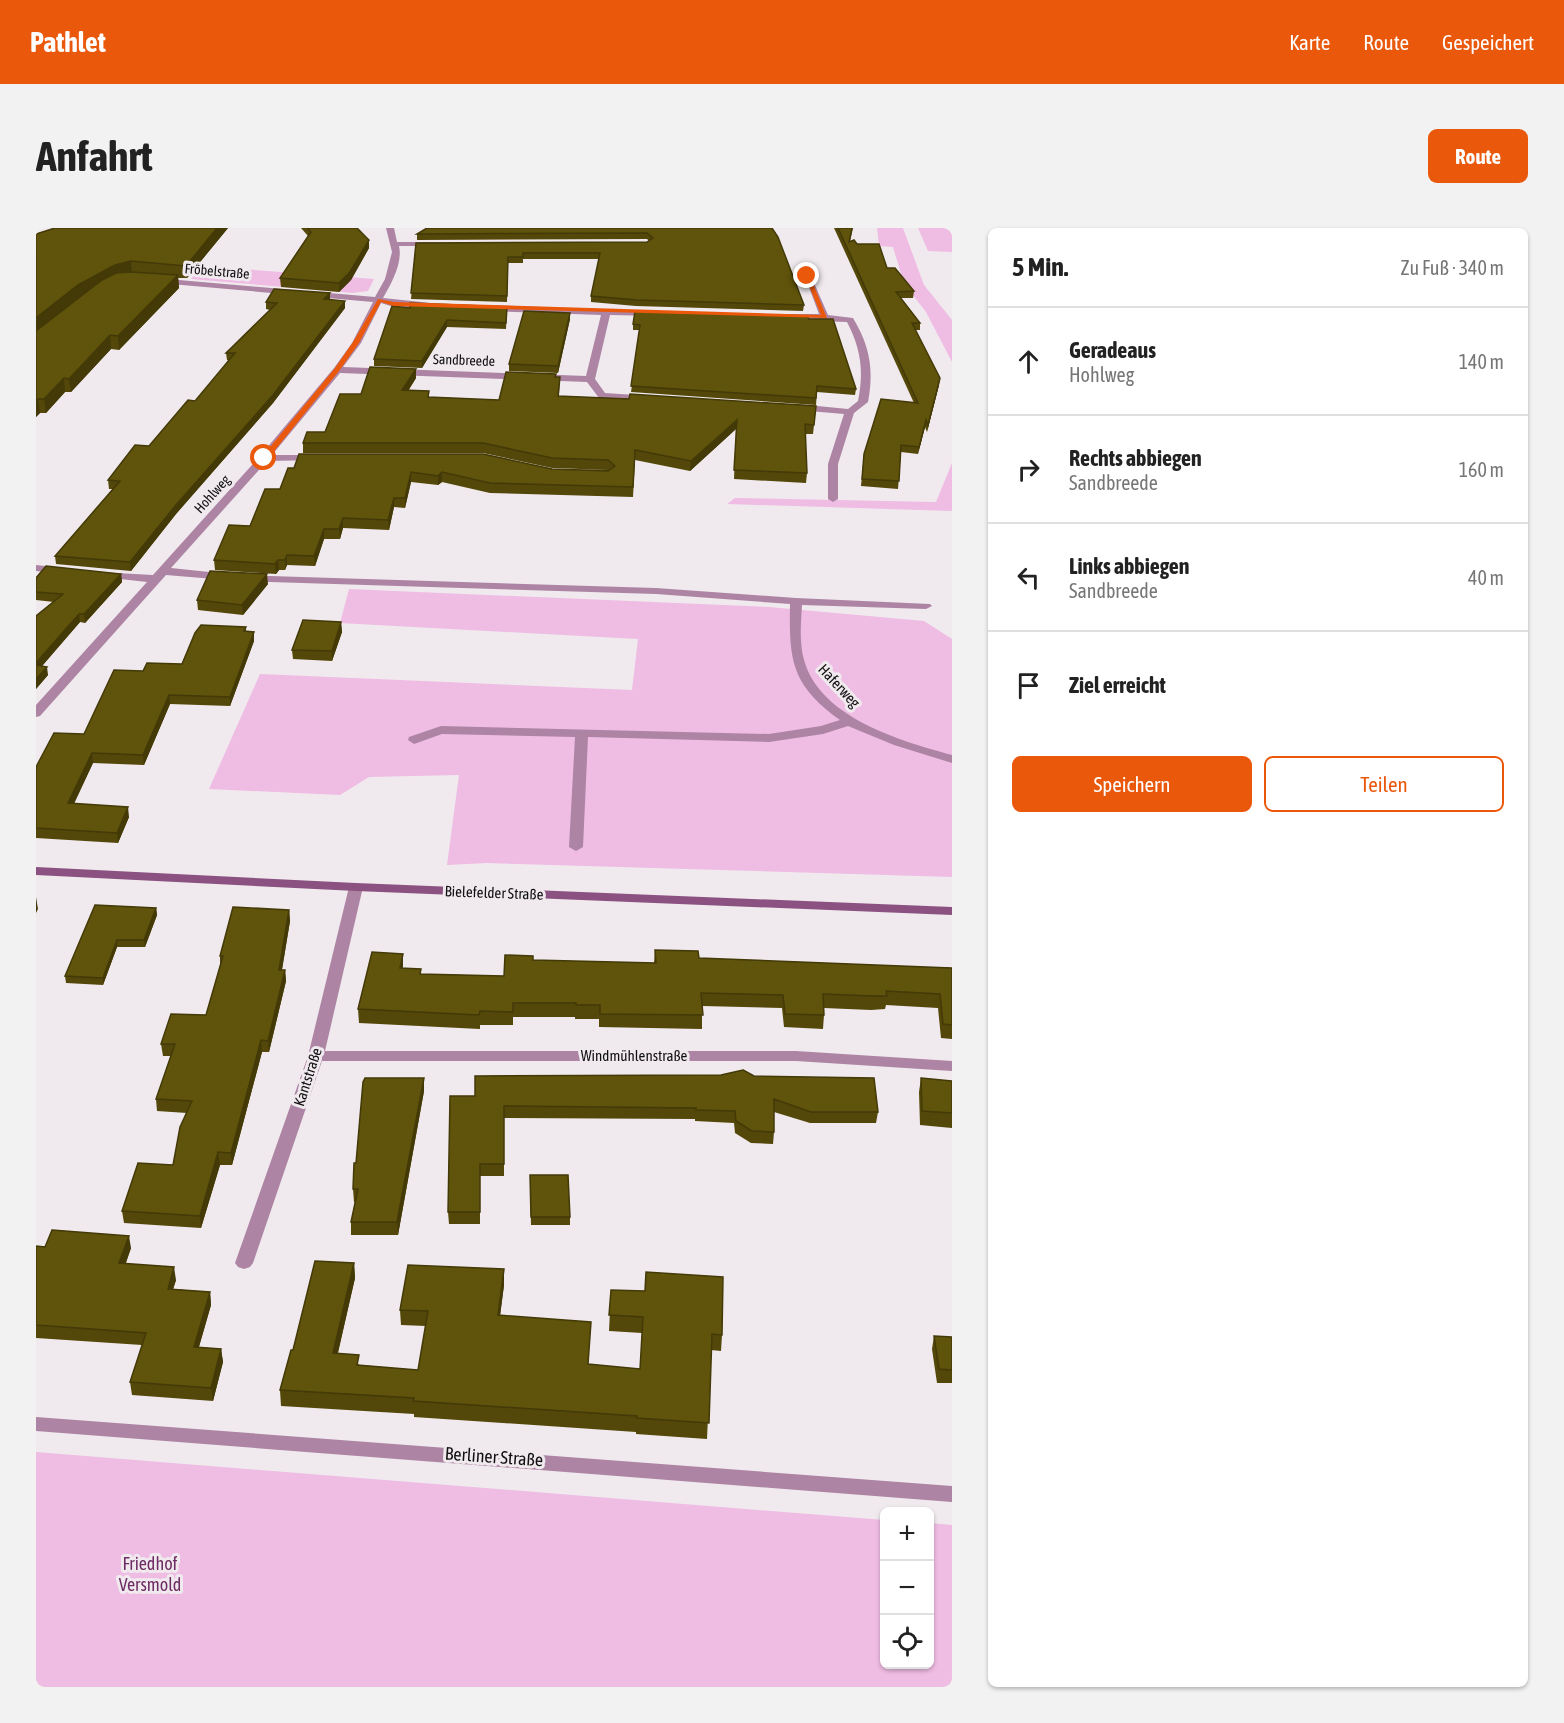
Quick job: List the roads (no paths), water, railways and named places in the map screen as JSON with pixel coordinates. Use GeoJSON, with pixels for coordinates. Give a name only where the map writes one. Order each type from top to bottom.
{"type":"FeatureCollection","features":[{"type":"Feature","properties":{"kind":"main road","name":"Bielefelder Straße"},"geometry":{"type":"LineString","coordinates":[[36,871],[356,887],[952,911]]}},
{"type":"Feature","properties":{"kind":"street","name":"Hohlweg"},"geometry":{"type":"LineString","coordinates":[[36,713],[264,458],[337,370],[356,343],[380,300],[395,260],[393,228]]}},
{"type":"Feature","properties":{"kind":"street"},"geometry":{"type":"LineString","coordinates":[[394,244],[452,244]]}},
{"type":"Feature","properties":{"kind":"street"},"geometry":{"type":"LineString","coordinates":[[807,276],[825,317]]}},
{"type":"Feature","properties":{"kind":"street","name":"Fröbelstraße"},"geometry":{"type":"LineString","coordinates":[[148,279],[380,300]]}},
{"type":"Feature","properties":{"kind":"street"},"geometry":{"type":"LineString","coordinates":[[380,300],[394,304],[439,306]]}},
{"type":"Feature","properties":{"kind":"street"},"geometry":{"type":"LineString","coordinates":[[483,308],[665,314]]}},
{"type":"Feature","properties":{"kind":"street"},"geometry":{"type":"LineString","coordinates":[[606,312],[590,379],[602,396],[657,399]]}},
{"type":"Feature","properties":{"kind":"street"},"geometry":{"type":"LineString","coordinates":[[780,316],[850,320],[864,347],[869,375],[863,402],[850,412],[833,464],[833,498]]}},
{"type":"Feature","properties":{"kind":"street","name":"Sandbreede"},"geometry":{"type":"LineString","coordinates":[[337,370],[590,379]]}},
{"type":"Feature","properties":{"kind":"street"},"geometry":{"type":"LineString","coordinates":[[783,406],[850,412]]}},
{"type":"Feature","properties":{"kind":"street"},"geometry":{"type":"LineString","coordinates":[[264,458],[322,458]]}},
{"type":"Feature","properties":{"kind":"street"},"geometry":{"type":"LineString","coordinates":[[36,568],[72,572]]}},
{"type":"Feature","properties":{"kind":"street"},"geometry":{"type":"LineString","coordinates":[[95,574],[656,591],[796,601],[926,606]]}},
{"type":"Feature","properties":{"kind":"street","name":"Haferweg"},"geometry":{"type":"LineString","coordinates":[[796,601],[796,653],[813,687],[849,721],[888,738],[952,759]]}},
{"type":"Feature","properties":{"kind":"street"},"geometry":{"type":"LineString","coordinates":[[414,740],[441,730],[769,738],[823,730],[849,721]]}},
{"type":"Feature","properties":{"kind":"street"},"geometry":{"type":"LineString","coordinates":[[576,847],[582,735]]}},
{"type":"Feature","properties":{"kind":"street","name":"Kantstraße"},"geometry":{"type":"LineString","coordinates":[[244,1263],[316,1056],[356,887]]}},
{"type":"Feature","properties":{"kind":"street","name":"Windmühlenstraße"},"geometry":{"type":"LineString","coordinates":[[316,1056],[796,1056],[952,1066]]}},
{"type":"Feature","properties":{"kind":"street","name":"Berliner Straße"},"geometry":{"type":"LineString","coordinates":[[36,1424],[952,1494]]}},
{"type":"Feature","properties":{"kind":"park label","name":"Friedhof Versmold"},"geometry":{"type":"Point","coordinates":[150,1574]}}]}
